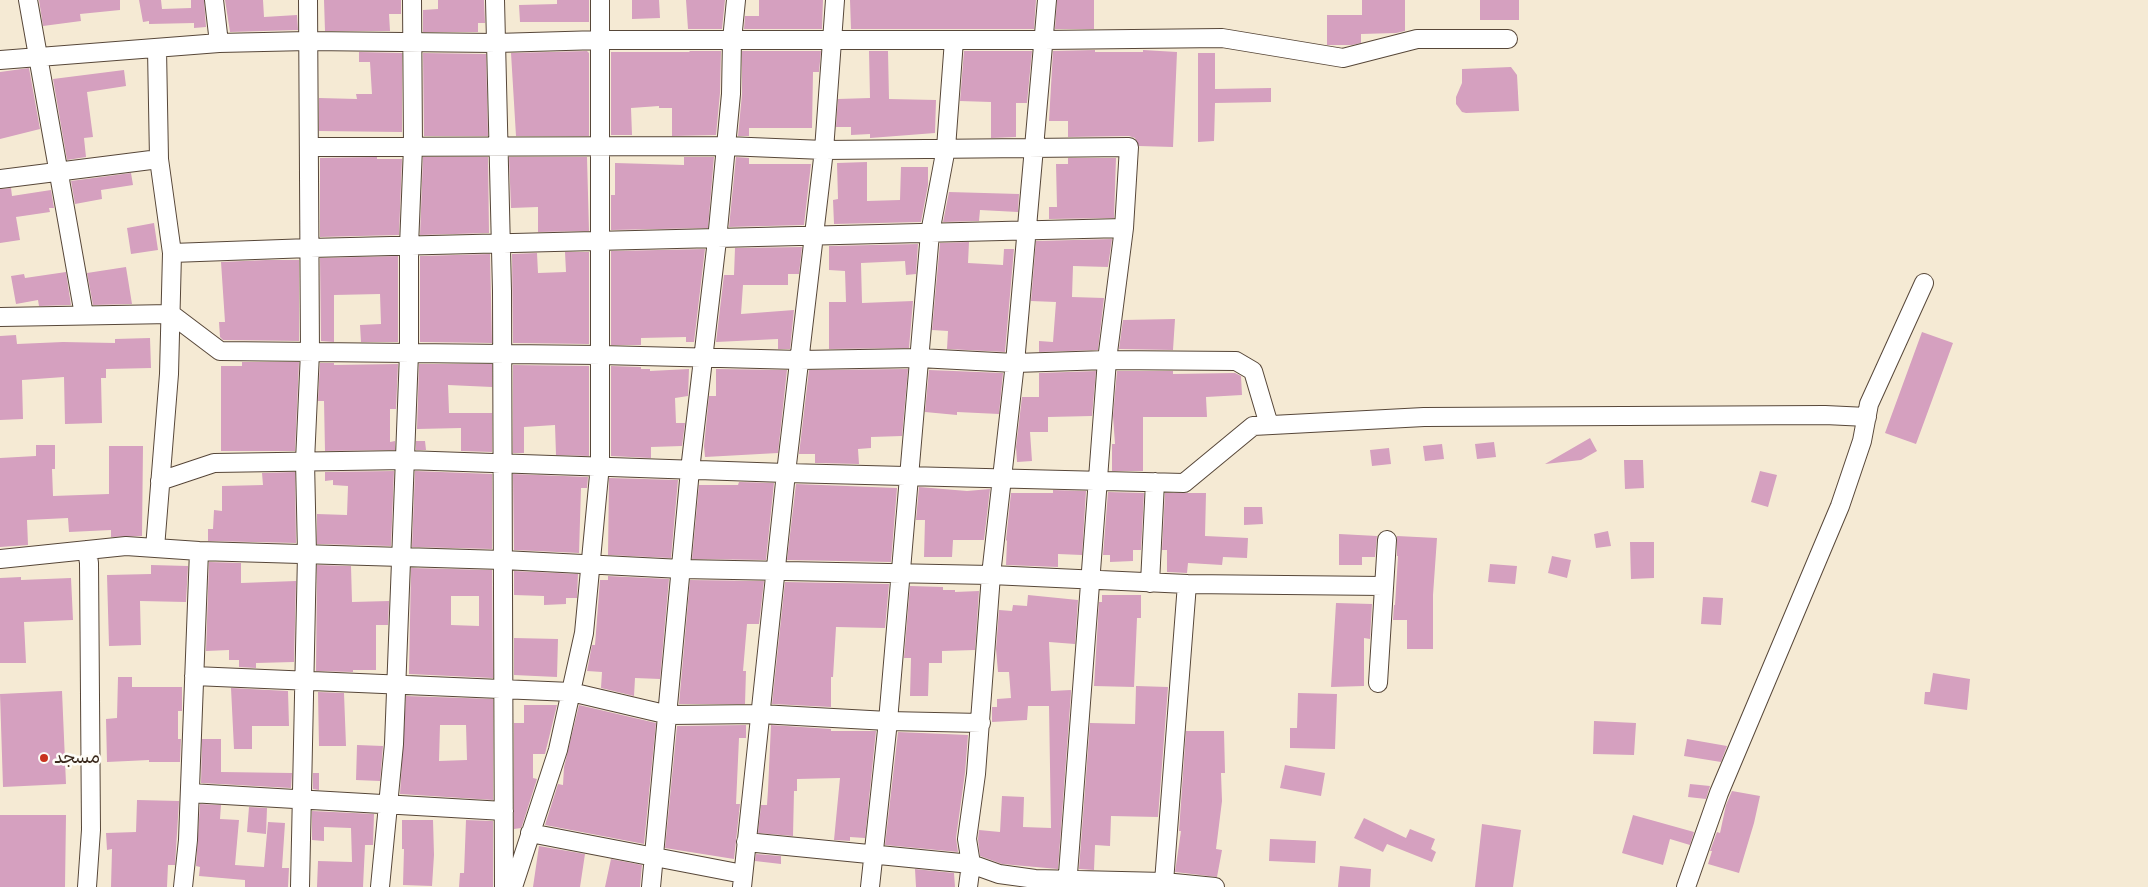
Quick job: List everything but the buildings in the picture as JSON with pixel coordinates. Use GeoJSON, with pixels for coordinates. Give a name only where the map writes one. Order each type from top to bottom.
{"type":"FeatureCollection","features":[{"type":"Feature","properties":{"kind":"street"},"geometry":{"type":"LineString","coordinates":[[28,0],[84,315]]}},
{"type":"Feature","properties":{"kind":"street"},"geometry":{"type":"LineString","coordinates":[[214,0],[219,43]]}},
{"type":"Feature","properties":{"kind":"street"},"geometry":{"type":"LineString","coordinates":[[300,887],[307,554],[304,461],[310,352],[308,0]]}},
{"type":"Feature","properties":{"kind":"street"},"geometry":{"type":"LineString","coordinates":[[380,887],[394,744],[402,557],[409,353],[409,246],[414,147],[411,42],[412,0]]}},
{"type":"Feature","properties":{"kind":"street"},"geometry":{"type":"LineString","coordinates":[[495,0],[501,244],[504,887]]}},
{"type":"Feature","properties":{"kind":"street"},"geometry":{"type":"LineString","coordinates":[[512,887],[558,750],[584,633],[600,465],[600,0]]}},
{"type":"Feature","properties":{"kind":"street"},"geometry":{"type":"LineString","coordinates":[[651,887],[690,470],[705,357],[731,94],[732,40],[736,0]]}},
{"type":"Feature","properties":{"kind":"street"},"geometry":{"type":"LineString","coordinates":[[530,833],[654,857],[742,880],[786,473],[815,236],[824,150],[835,0]]}},
{"type":"Feature","properties":{"kind":"street"},"geometry":{"type":"LineString","coordinates":[[968,887],[971,864],[967,839],[981,723],[991,575],[1015,363],[1047,0]]}},
{"type":"Feature","properties":{"kind":"street"},"geometry":{"type":"LineString","coordinates":[[0,60],[219,43],[308,41],[496,43],[600,40],[1222,38],[1343,58],[1417,39],[1508,39]]}},
{"type":"Feature","properties":{"kind":"street"},"geometry":{"type":"LineString","coordinates":[[870,887],[888,721],[930,234],[946,148],[954,40]]}},
{"type":"Feature","properties":{"kind":"street"},"geometry":{"type":"LineString","coordinates":[[154,548],[169,374],[172,253],[158,159],[157,49]]}},
{"type":"Feature","properties":{"kind":"street"},"geometry":{"type":"LineString","coordinates":[[309,147],[726,146],[824,150],[1129,147],[1124,228],[1107,360],[1097,480],[1068,884]]}},
{"type":"Feature","properties":{"kind":"street"},"geometry":{"type":"LineString","coordinates":[[0,179],[158,159]]}},
{"type":"Feature","properties":{"kind":"street"},"geometry":{"type":"LineString","coordinates":[[172,253],[1124,228]]}},
{"type":"Feature","properties":{"kind":"street"},"geometry":{"type":"LineString","coordinates":[[1686,887],[1719,793],[1840,506],[1862,441],[1869,404],[1924,283]]}},
{"type":"Feature","properties":{"kind":"street"},"geometry":{"type":"LineString","coordinates":[[0,316],[171,314],[220,351],[601,355],[800,360],[919,358],[1015,363],[1107,360],[1236,362],[1253,371],[1269,425]]}},
{"type":"Feature","properties":{"kind":"street"},"geometry":{"type":"LineString","coordinates":[[160,481],[214,463],[405,460],[600,465],[786,473],[1184,483],[1253,426],[1424,418],[1554,416],[1825,415],[1867,417]]}},
{"type":"Feature","properties":{"kind":"street"},"geometry":{"type":"LineString","coordinates":[[1150,582],[1155,482]]}},
{"type":"Feature","properties":{"kind":"street"},"geometry":{"type":"LineString","coordinates":[[1378,683],[1386,540]]}},
{"type":"Feature","properties":{"kind":"street"},"geometry":{"type":"LineString","coordinates":[[0,560],[126,546],[199,551],[503,560],[682,569],[991,575],[1187,584],[1384,586]]}},
{"type":"Feature","properties":{"kind":"street"},"geometry":{"type":"LineString","coordinates":[[87,550],[89,563],[91,821],[87,887]]}},
{"type":"Feature","properties":{"kind":"street"},"geometry":{"type":"LineString","coordinates":[[183,887],[190,793],[199,551]]}},
{"type":"Feature","properties":{"kind":"street"},"geometry":{"type":"LineString","coordinates":[[1164,882],[1187,584]]}},
{"type":"Feature","properties":{"kind":"street"},"geometry":{"type":"LineString","coordinates":[[194,676],[571,692],[668,714],[760,714],[888,721],[981,723]]}},
{"type":"Feature","properties":{"kind":"street"},"geometry":{"type":"LineString","coordinates":[[190,793],[504,811]]}},
{"type":"Feature","properties":{"kind":"street"},"geometry":{"type":"LineString","coordinates":[[746,842],[971,864],[999,874],[1068,884],[1164,882],[1215,887]]}},
{"type":"Feature","properties":{"kind":"place","name":"مسجد"},"geometry":{"type":"Point","coordinates":[44,758]}}]}
